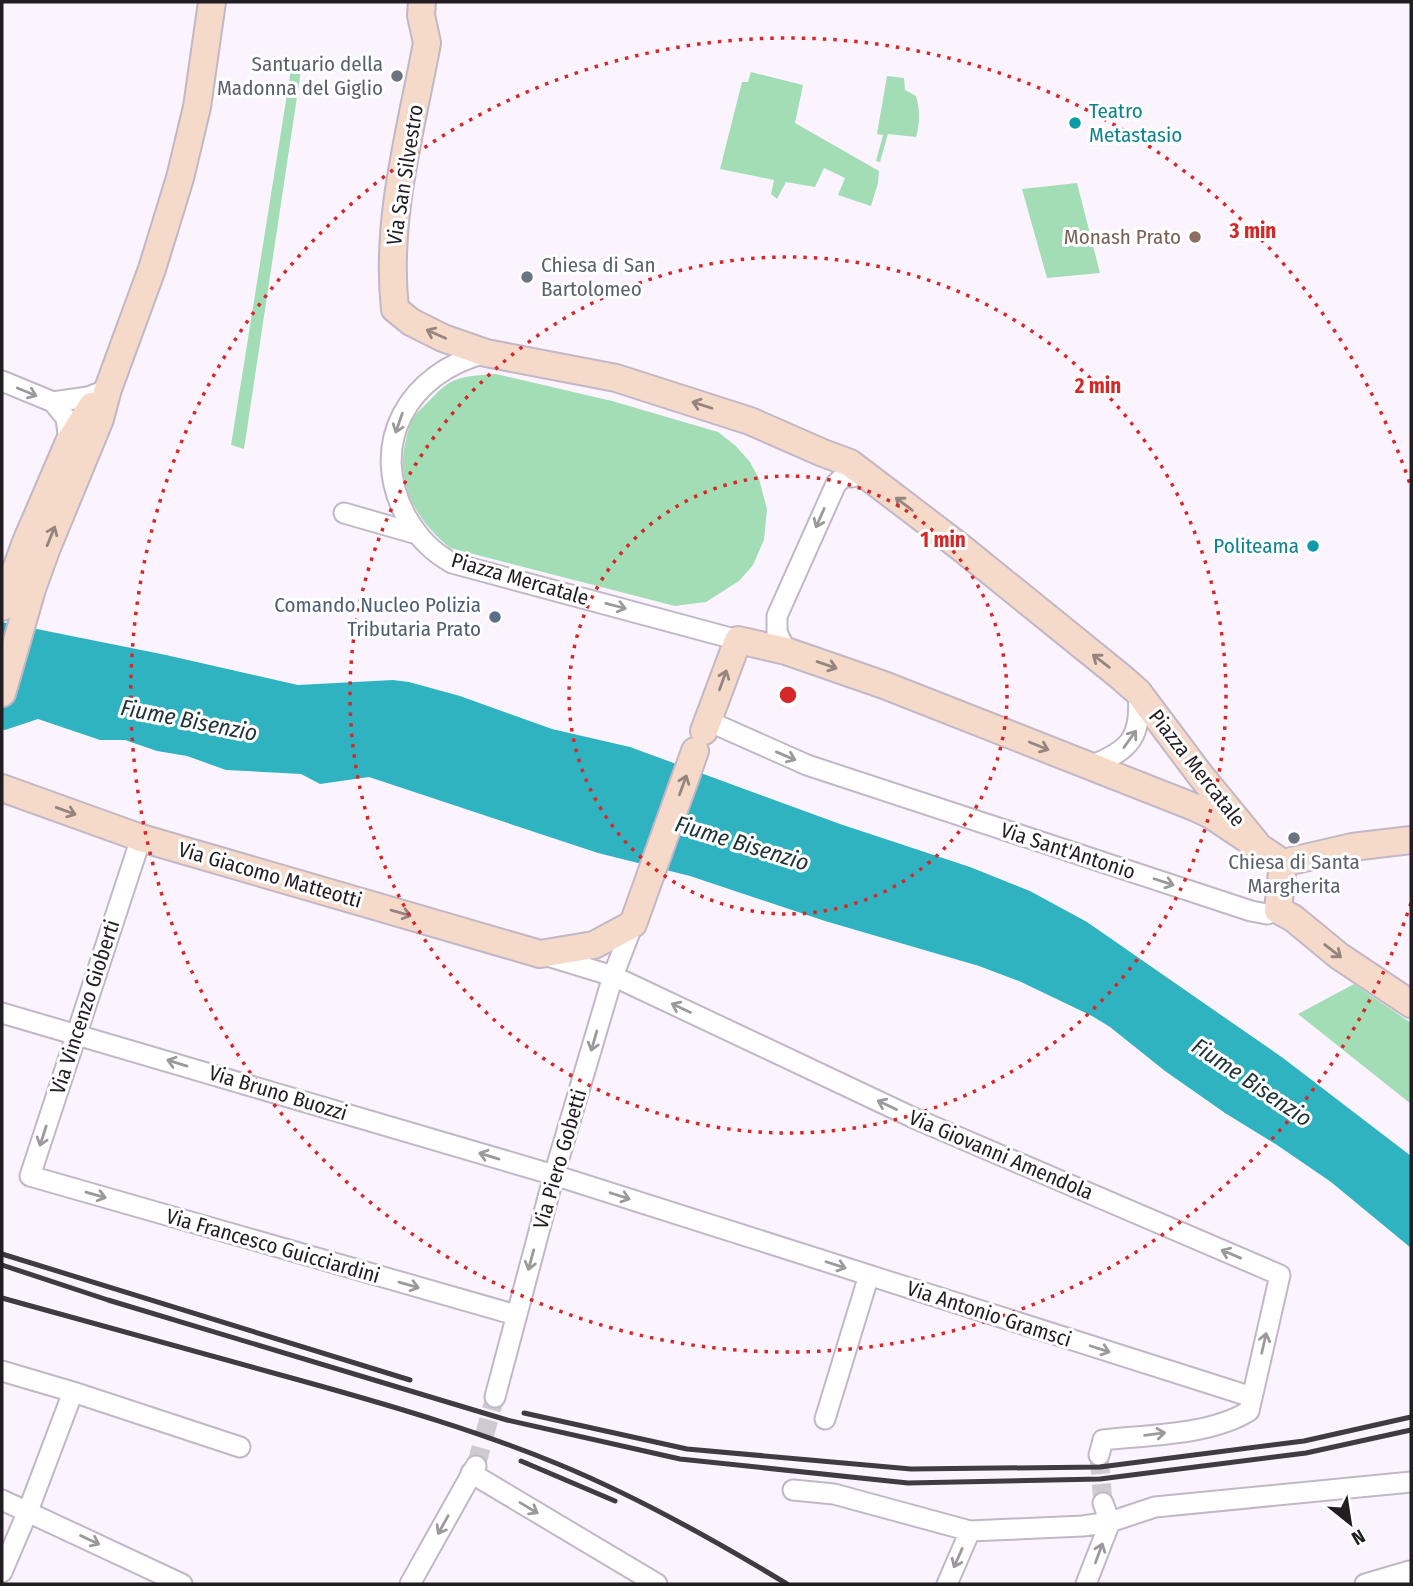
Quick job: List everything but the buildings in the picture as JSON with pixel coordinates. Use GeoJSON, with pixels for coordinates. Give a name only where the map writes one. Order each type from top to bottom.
{"type":"FeatureCollection","features":[{"type":"Feature","properties":{"kind":"street"},"geometry":{"type":"LineString","coordinates":[[10,588],[46,550],[100,419],[108,389],[137,313],[180,178],[197,107],[212,2]]}},
{"type":"Feature","properties":{"kind":"street","name":"Via San Silvestro"},"geometry":{"type":"LineString","coordinates":[[395,309],[391,270],[394,220],[427,43],[421,15],[422,2]]}},
{"type":"Feature","properties":{"kind":"street","name":"Piazza Mercatale"},"geometry":{"type":"LineString","coordinates":[[395,309],[411,322],[443,338],[486,353],[618,371],[750,421],[850,463],[959,546],[1138,692],[1256,843]]}},
{"type":"Feature","properties":{"kind":"street","name":"Piazza Mercatale"},"geometry":{"type":"LineString","coordinates":[[486,353],[448,367],[428,382],[403,413],[390,460],[391,477],[398,500],[417,534],[431,551],[452,563],[786,651],[884,685],[1194,807],[1256,843],[1283,863]]}},
{"type":"Feature","properties":{"kind":"street"},"geometry":{"type":"LineString","coordinates":[[2,381],[53,402],[66,418],[69,442]]}},
{"type":"Feature","properties":{"kind":"street"},"geometry":{"type":"LineString","coordinates":[[53,402],[88,397],[108,389]]}},
{"type":"Feature","properties":{"kind":"street"},"geometry":{"type":"LineString","coordinates":[[2,693],[10,588],[69,442],[87,412],[108,389]]}},
{"type":"Feature","properties":{"kind":"street"},"geometry":{"type":"LineString","coordinates":[[786,651],[777,632],[776,616],[836,484],[844,477],[852,477],[862,472]]}},
{"type":"Feature","properties":{"kind":"street"},"geometry":{"type":"LineString","coordinates":[[344,513],[417,534]]}},
{"type":"Feature","properties":{"kind":"street"},"geometry":{"type":"LineString","coordinates":[[633,925],[738,639]]}},
{"type":"Feature","properties":{"kind":"street","name":"Piazza Mercatale"},"geometry":{"type":"LineString","coordinates":[[1090,766],[1111,758],[1135,733],[1140,717],[1138,692]]}},
{"type":"Feature","properties":{"kind":"street","name":"Via Sant'Antonio"},"geometry":{"type":"LineString","coordinates":[[702,734],[783,755],[1251,911],[1267,914],[1278,910]]}},
{"type":"Feature","properties":{"kind":"street","name":"Via Giacomo Matteotti"},"geometry":{"type":"LineString","coordinates":[[2,788],[141,838],[613,976]]}},
{"type":"Feature","properties":{"kind":"street","name":"Via Vincenzo Gioberti"},"geometry":{"type":"LineString","coordinates":[[30,1176],[141,838]]}},
{"type":"Feature","properties":{"kind":"street"},"geometry":{"type":"LineString","coordinates":[[1411,840],[1352,847],[1283,863],[1278,910],[1293,918],[1339,956],[1411,1004]]}},
{"type":"Feature","properties":{"kind":"street","name":"Via Giacomo Matteotti"},"geometry":{"type":"LineString","coordinates":[[540,954],[594,945],[633,925]]}},
{"type":"Feature","properties":{"kind":"street","name":"Via Piero Gobetti"},"geometry":{"type":"LineString","coordinates":[[495,1396],[554,1175],[613,976],[633,925]]}},
{"type":"Feature","properties":{"kind":"street","name":"Via Giovanni Amendola"},"geometry":{"type":"LineString","coordinates":[[613,976],[916,1119],[1280,1275],[1252,1397]]}},
{"type":"Feature","properties":{"kind":"street","name":"Via Bruno Buozzi"},"geometry":{"type":"LineString","coordinates":[[2,1013],[554,1175]]}},
{"type":"Feature","properties":{"kind":"street","name":"Via Antonio Gramsci"},"geometry":{"type":"LineString","coordinates":[[554,1175],[1252,1397]]}},
{"type":"Feature","properties":{"kind":"street","name":"Via Francesco Guicciardini"},"geometry":{"type":"LineString","coordinates":[[30,1176],[516,1315]]}},
{"type":"Feature","properties":{"kind":"street"},"geometry":{"type":"LineString","coordinates":[[825,1419],[869,1275]]}},
{"type":"Feature","properties":{"kind":"street"},"geometry":{"type":"LineString","coordinates":[[2,1371],[240,1447]]}},
{"type":"Feature","properties":{"kind":"street"},"geometry":{"type":"LineString","coordinates":[[2,1572],[73,1392]]}},
{"type":"Feature","properties":{"kind":"street"},"geometry":{"type":"LineString","coordinates":[[1099,1455],[1103,1440],[1181,1431],[1233,1421],[1249,1410],[1252,1397]]}},
{"type":"Feature","properties":{"kind":"street"},"geometry":{"type":"LineString","coordinates":[[410,1584],[474,1469],[657,1584]]}},
{"type":"Feature","properties":{"kind":"street"},"geometry":{"type":"LineString","coordinates":[[793,1490],[834,1494],[970,1531],[1083,1526],[1110,1522],[1155,1507],[1411,1482]]}},
{"type":"Feature","properties":{"kind":"street"},"geometry":{"type":"LineString","coordinates":[[2,1500],[182,1584]]}},
{"type":"Feature","properties":{"kind":"street"},"geometry":{"type":"LineString","coordinates":[[1086,1584],[1110,1522],[1103,1503]]}},
{"type":"Feature","properties":{"kind":"street"},"geometry":{"type":"LineString","coordinates":[[947,1584],[970,1531]]}},
{"type":"Feature","properties":{"kind":"street"},"geometry":{"type":"LineString","coordinates":[[1365,1584],[1409,1571],[1411,1580]]}},
{"type":"Feature","properties":{"kind":"green space"},"geometry":{"type":"Polygon","coordinates":[[[292,63],[302,64],[244,449],[231,445],[292,63]]]}},
{"type":"Feature","properties":{"kind":"green space"},"geometry":{"type":"Polygon","coordinates":[[[751,72],[803,85],[795,123],[879,171],[871,206],[838,195],[845,178],[824,168],[815,187],[786,182],[777,199],[771,194],[774,180],[720,169],[742,82],[748,82],[751,72]]]}},
{"type":"Feature","properties":{"kind":"green space"},"geometry":{"type":"Polygon","coordinates":[[[887,76],[904,78],[905,90],[916,96],[919,121],[916,137],[888,134],[880,162],[876,161],[883,135],[877,134],[887,76]]]}},
{"type":"Feature","properties":{"kind":"green space"},"geometry":{"type":"Polygon","coordinates":[[[1077,183],[1100,273],[1047,278],[1022,189],[1077,183]]]}},
{"type":"Feature","properties":{"kind":"green space"},"geometry":{"type":"Polygon","coordinates":[[[496,374],[612,401],[718,432],[750,462],[759,479],[767,509],[764,540],[753,565],[739,581],[706,602],[675,606],[450,548],[419,515],[407,489],[403,459],[408,431],[416,414],[449,383],[467,377],[496,374]]]}},
{"type":"Feature","properties":{"kind":"green space"},"geometry":{"type":"Polygon","coordinates":[[[1354,984],[1411,1023],[1411,1104],[1298,1014],[1354,984]]]}},
{"type":"Feature","properties":{"kind":"water","name":"Fiume Bisenzio"},"geometry":{"type":"Polygon","coordinates":[[[2,622],[298,685],[393,680],[409,682],[460,696],[552,729],[630,747],[840,824],[970,867],[1030,891],[1087,922],[1283,1058],[1411,1156],[1411,1248],[1331,1182],[1165,1071],[1110,1027],[1019,981],[979,966],[825,921],[690,876],[598,853],[369,777],[320,784],[301,774],[226,770],[187,756],[157,751],[125,740],[100,740],[38,719],[2,729],[2,622]]]}},
{"type":"Feature","properties":{"kind":"tunnel"},"geometry":{"type":"LineString","coordinates":[[476,1466],[495,1397]]}},
{"type":"Feature","properties":{"kind":"tunnel"},"geometry":{"type":"LineString","coordinates":[[1099,1455],[1103,1503]]}},
{"type":"Feature","properties":{"kind":"railway"},"geometry":{"type":"LineString","coordinates":[[2,1254],[410,1380]]}},
{"type":"Feature","properties":{"kind":"railway"},"geometry":{"type":"LineString","coordinates":[[2,1265],[108,1300],[507,1420],[680,1459],[908,1483],[1100,1479],[1306,1453],[1411,1430]]}},
{"type":"Feature","properties":{"kind":"railway"},"geometry":{"type":"LineString","coordinates":[[2,1298],[348,1394],[499,1441],[588,1477],[646,1505],[787,1584]]}},
{"type":"Feature","properties":{"kind":"railway"},"geometry":{"type":"LineString","coordinates":[[524,1413],[687,1449],[911,1469],[1100,1467],[1304,1441],[1411,1417]]}},
{"type":"Feature","properties":{"kind":"railway"},"geometry":{"type":"LineString","coordinates":[[521,1461],[615,1501]]}},
{"type":"Feature","properties":{"kind":"place","name":"Santuario della Madonna del Giglio"},"geometry":{"type":"Point","coordinates":[397,76]}},
{"type":"Feature","properties":{"kind":"place","name":"Teatro Metastasio"},"geometry":{"type":"Point","coordinates":[1075,123]}},
{"type":"Feature","properties":{"kind":"place","name":"Monash Prato"},"geometry":{"type":"Point","coordinates":[1195,237]}},
{"type":"Feature","properties":{"kind":"place","name":"Chiesa di San Bartolomeo"},"geometry":{"type":"Point","coordinates":[527,277]}},
{"type":"Feature","properties":{"kind":"place","name":"Politeama"},"geometry":{"type":"Point","coordinates":[1313,546]}},
{"type":"Feature","properties":{"kind":"place","name":"Comando Nucleo Polizia Tributaria Prato"},"geometry":{"type":"Point","coordinates":[495,617]}},
{"type":"Feature","properties":{"kind":"place","name":"Chiesa di Santa Margherita"},"geometry":{"type":"Point","coordinates":[1294,838]}}]}
